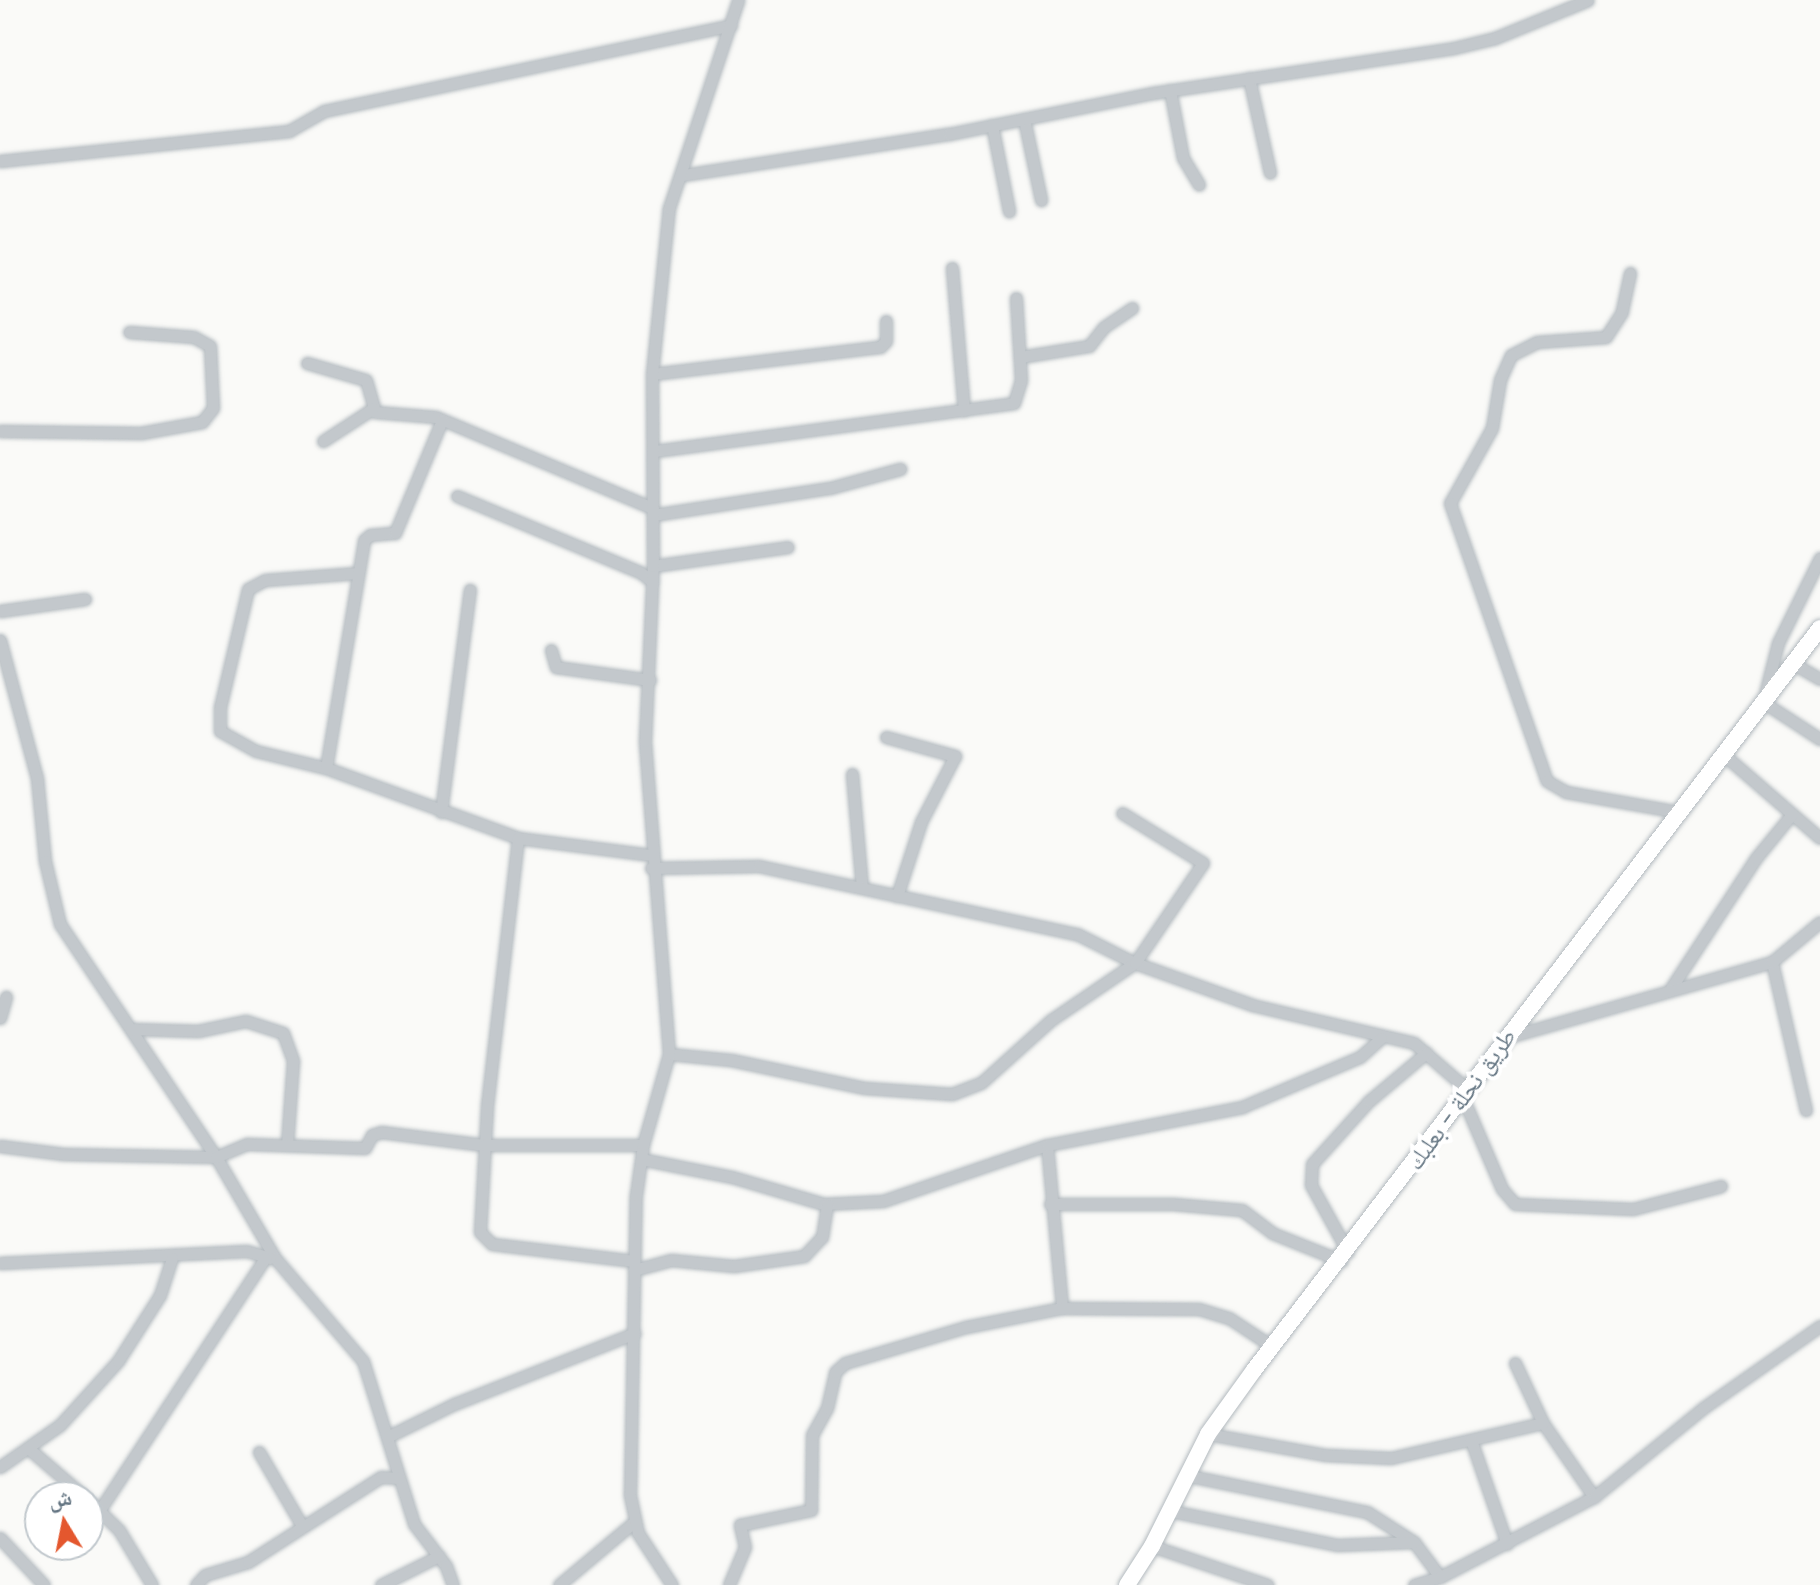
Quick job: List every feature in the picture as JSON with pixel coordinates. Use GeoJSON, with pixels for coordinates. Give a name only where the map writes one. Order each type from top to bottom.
{"type":"FeatureCollection","features":[{"type":"Feature","properties":{"kind":"street"},"geometry":{"type":"LineString","coordinates":[[672,1585],[634,1522],[634,1266],[641,1159],[669,1054],[651,861],[645,741],[653,582],[655,451],[652,374],[669,208],[683,175],[738,0]]}},
{"type":"Feature","properties":{"kind":"street"},"geometry":{"type":"LineString","coordinates":[[683,175],[992,125],[1170,90],[1467,45],[1588,0]]}},
{"type":"Feature","properties":{"kind":"street"},"geometry":{"type":"LineString","coordinates":[[0,161],[289,131],[324,111],[731,25]]}},
{"type":"Feature","properties":{"kind":"street"},"geometry":{"type":"LineString","coordinates":[[1249,78],[1270,173]]}},
{"type":"Feature","properties":{"kind":"street"},"geometry":{"type":"LineString","coordinates":[[1170,90],[1183,158],[1199,185]]}},
{"type":"Feature","properties":{"kind":"street"},"geometry":{"type":"LineString","coordinates":[[1024,119],[1041,200]]}},
{"type":"Feature","properties":{"kind":"street"},"geometry":{"type":"LineString","coordinates":[[992,125],[1009,211]]}},
{"type":"Feature","properties":{"kind":"street"},"geometry":{"type":"LineString","coordinates":[[952,268],[964,410]]}},
{"type":"Feature","properties":{"kind":"street"},"geometry":{"type":"LineString","coordinates":[[1630,273],[1622,312],[1606,337],[1537,342],[1511,355],[1500,380],[1492,428],[1450,503],[1547,781],[1566,792],[1678,812]]}},
{"type":"Feature","properties":{"kind":"street"},"geometry":{"type":"LineString","coordinates":[[655,451],[1014,403],[1021,389],[1016,298]]}},
{"type":"Feature","properties":{"kind":"street"},"geometry":{"type":"LineString","coordinates":[[1020,357],[1089,346],[1104,327],[1132,308]]}},
{"type":"Feature","properties":{"kind":"street"},"geometry":{"type":"LineString","coordinates":[[652,374],[880,347],[886,341],[886,321]]}},
{"type":"Feature","properties":{"kind":"street"},"geometry":{"type":"LineString","coordinates":[[0,431],[141,433],[202,422],[213,408],[210,346],[194,337],[129,332]]}},
{"type":"Feature","properties":{"kind":"street"},"geometry":{"type":"LineString","coordinates":[[307,363],[366,380],[372,389],[372,409]]}},
{"type":"Feature","properties":{"kind":"street"},"geometry":{"type":"LineString","coordinates":[[323,441],[372,409],[442,420],[653,512],[816,491],[900,469]]}},
{"type":"Feature","properties":{"kind":"street"},"geometry":{"type":"LineString","coordinates":[[326,768],[357,573],[366,537],[395,533],[442,420]]}},
{"type":"Feature","properties":{"kind":"street"},"geometry":{"type":"LineString","coordinates":[[457,496],[640,572],[653,582]]}},
{"type":"Feature","properties":{"kind":"street"},"geometry":{"type":"LineString","coordinates":[[653,566],[788,547]]}},
{"type":"Feature","properties":{"kind":"street"},"geometry":{"type":"LineString","coordinates":[[1820,558],[1778,643],[1763,702],[1820,739]]}},
{"type":"Feature","properties":{"kind":"street"},"geometry":{"type":"LineString","coordinates":[[357,573],[265,580],[251,586],[220,707],[220,731],[256,751],[326,768],[518,838],[651,861],[738,864],[1077,934],[1135,963],[1252,1005],[1381,1038],[1414,1043],[1466,1094],[1502,1189],[1515,1204],[1633,1209],[1721,1186]]}},
{"type":"Feature","properties":{"kind":"street"},"geometry":{"type":"LineString","coordinates":[[441,812],[470,590]]}},
{"type":"Feature","properties":{"kind":"street"},"geometry":{"type":"LineString","coordinates":[[0,611],[85,599]]}},
{"type":"Feature","properties":{"kind":"street","name":"طريق نحلة - بعلبك"},"geometry":{"type":"LineString","coordinates":[[1127,1585],[1171,1511],[1185,1475],[1208,1434],[1512,1036],[1520,1016],[1820,628]]}},
{"type":"Feature","properties":{"kind":"street"},"geometry":{"type":"LineString","coordinates":[[0,640],[37,778],[53,909],[216,1157],[270,1258],[363,1361],[414,1524],[439,1556],[453,1585]]}},
{"type":"Feature","properties":{"kind":"street"},"geometry":{"type":"LineString","coordinates":[[551,650],[556,667],[650,680]]}},
{"type":"Feature","properties":{"kind":"street"},"geometry":{"type":"LineString","coordinates":[[1794,664],[1820,679]]}},
{"type":"Feature","properties":{"kind":"street"},"geometry":{"type":"LineString","coordinates":[[886,737],[955,756],[921,822],[897,896]]}},
{"type":"Feature","properties":{"kind":"street"},"geometry":{"type":"LineString","coordinates":[[1723,754],[1820,838]]}},
{"type":"Feature","properties":{"kind":"street"},"geometry":{"type":"LineString","coordinates":[[852,774],[862,888]]}},
{"type":"Feature","properties":{"kind":"street"},"geometry":{"type":"LineString","coordinates":[[669,1054],[731,1060],[865,1088],[952,1094],[981,1083],[1051,1020],[1135,963],[1203,863],[1122,813]]}},
{"type":"Feature","properties":{"kind":"street"},"geometry":{"type":"LineString","coordinates":[[1670,988],[1756,858],[1792,814]]}},
{"type":"Feature","properties":{"kind":"street"},"geometry":{"type":"LineString","coordinates":[[518,838],[484,1145],[479,1224],[483,1240],[634,1266],[671,1260],[734,1266],[804,1256],[822,1237],[827,1204]]}},
{"type":"Feature","properties":{"kind":"street"},"geometry":{"type":"LineString","coordinates":[[1512,1036],[1670,988],[1772,962],[1820,922]]}},
{"type":"Feature","properties":{"kind":"street"},"geometry":{"type":"LineString","coordinates":[[1772,962],[1806,1110]]}},
{"type":"Feature","properties":{"kind":"street"},"geometry":{"type":"LineString","coordinates":[[0,1018],[6,997]]}},
{"type":"Feature","properties":{"kind":"street"},"geometry":{"type":"LineString","coordinates":[[131,1029],[198,1031],[246,1021],[283,1033],[293,1061],[287,1144]]}},
{"type":"Feature","properties":{"kind":"street"},"geometry":{"type":"LineString","coordinates":[[641,1159],[732,1177],[827,1204],[883,1201],[918,1192],[1047,1145],[1242,1107],[1360,1057],[1381,1038]]}},
{"type":"Feature","properties":{"kind":"street"},"geometry":{"type":"LineString","coordinates":[[1345,1257],[1311,1185],[1312,1164],[1369,1101],[1426,1053]]}},
{"type":"Feature","properties":{"kind":"street"},"geometry":{"type":"LineString","coordinates":[[0,1146],[63,1154],[216,1157],[247,1144],[365,1148],[372,1135],[381,1132],[484,1145],[643,1145]]}},
{"type":"Feature","properties":{"kind":"street"},"geometry":{"type":"LineString","coordinates":[[1047,1145],[1050,1204],[1062,1308]]}},
{"type":"Feature","properties":{"kind":"street"},"geometry":{"type":"LineString","coordinates":[[1050,1204],[1173,1204],[1242,1210],[1272,1233],[1345,1257]]}},
{"type":"Feature","properties":{"kind":"street"},"geometry":{"type":"LineString","coordinates":[[0,1263],[172,1258],[247,1251],[270,1258]]}},
{"type":"Feature","properties":{"kind":"street"},"geometry":{"type":"LineString","coordinates":[[0,1467],[60,1425],[118,1361],[155,1304],[172,1258]]}},
{"type":"Feature","properties":{"kind":"street"},"geometry":{"type":"LineString","coordinates":[[104,1504],[270,1258]]}},
{"type":"Feature","properties":{"kind":"street"},"geometry":{"type":"LineString","coordinates":[[729,1585],[745,1547],[740,1525],[811,1510],[812,1435],[840,1366],[966,1327],[1062,1308],[1199,1309],[1229,1318],[1273,1347]]}},
{"type":"Feature","properties":{"kind":"street"},"geometry":{"type":"LineString","coordinates":[[1414,1585],[1431,1581],[1507,1544],[1594,1497],[1714,1400],[1820,1326]]}},
{"type":"Feature","properties":{"kind":"street"},"geometry":{"type":"LineString","coordinates":[[387,1437],[454,1404],[501,1390],[635,1333]]}},
{"type":"Feature","properties":{"kind":"street"},"geometry":{"type":"LineString","coordinates":[[1515,1363],[1543,1423],[1594,1497]]}},
{"type":"Feature","properties":{"kind":"street"},"geometry":{"type":"LineString","coordinates":[[1208,1434],[1355,1458],[1421,1453],[1543,1423]]}},
{"type":"Feature","properties":{"kind":"street"},"geometry":{"type":"LineString","coordinates":[[1471,1440],[1507,1544]]}},
{"type":"Feature","properties":{"kind":"street"},"geometry":{"type":"LineString","coordinates":[[28,1448],[66,1481]]}},
{"type":"Feature","properties":{"kind":"street"},"geometry":{"type":"LineString","coordinates":[[259,1452],[302,1526]]}},
{"type":"Feature","properties":{"kind":"street"},"geometry":{"type":"LineString","coordinates":[[1185,1475],[1367,1512],[1414,1542],[1431,1581]]}},
{"type":"Feature","properties":{"kind":"street"},"geometry":{"type":"LineString","coordinates":[[196,1585],[205,1575],[248,1562],[381,1477],[399,1478]]}},
{"type":"Feature","properties":{"kind":"street"},"geometry":{"type":"LineString","coordinates":[[1171,1511],[1337,1545],[1414,1542]]}},
{"type":"Feature","properties":{"kind":"street"},"geometry":{"type":"LineString","coordinates":[[104,1513],[152,1585]]}},
{"type":"Feature","properties":{"kind":"street"},"geometry":{"type":"LineString","coordinates":[[559,1585],[634,1522]]}},
{"type":"Feature","properties":{"kind":"street"},"geometry":{"type":"LineString","coordinates":[[0,1538],[44,1585]]}},
{"type":"Feature","properties":{"kind":"street"},"geometry":{"type":"LineString","coordinates":[[1152,1546],[1244,1581],[1268,1585]]}},
{"type":"Feature","properties":{"kind":"street"},"geometry":{"type":"LineString","coordinates":[[381,1585],[439,1556]]}}]}
